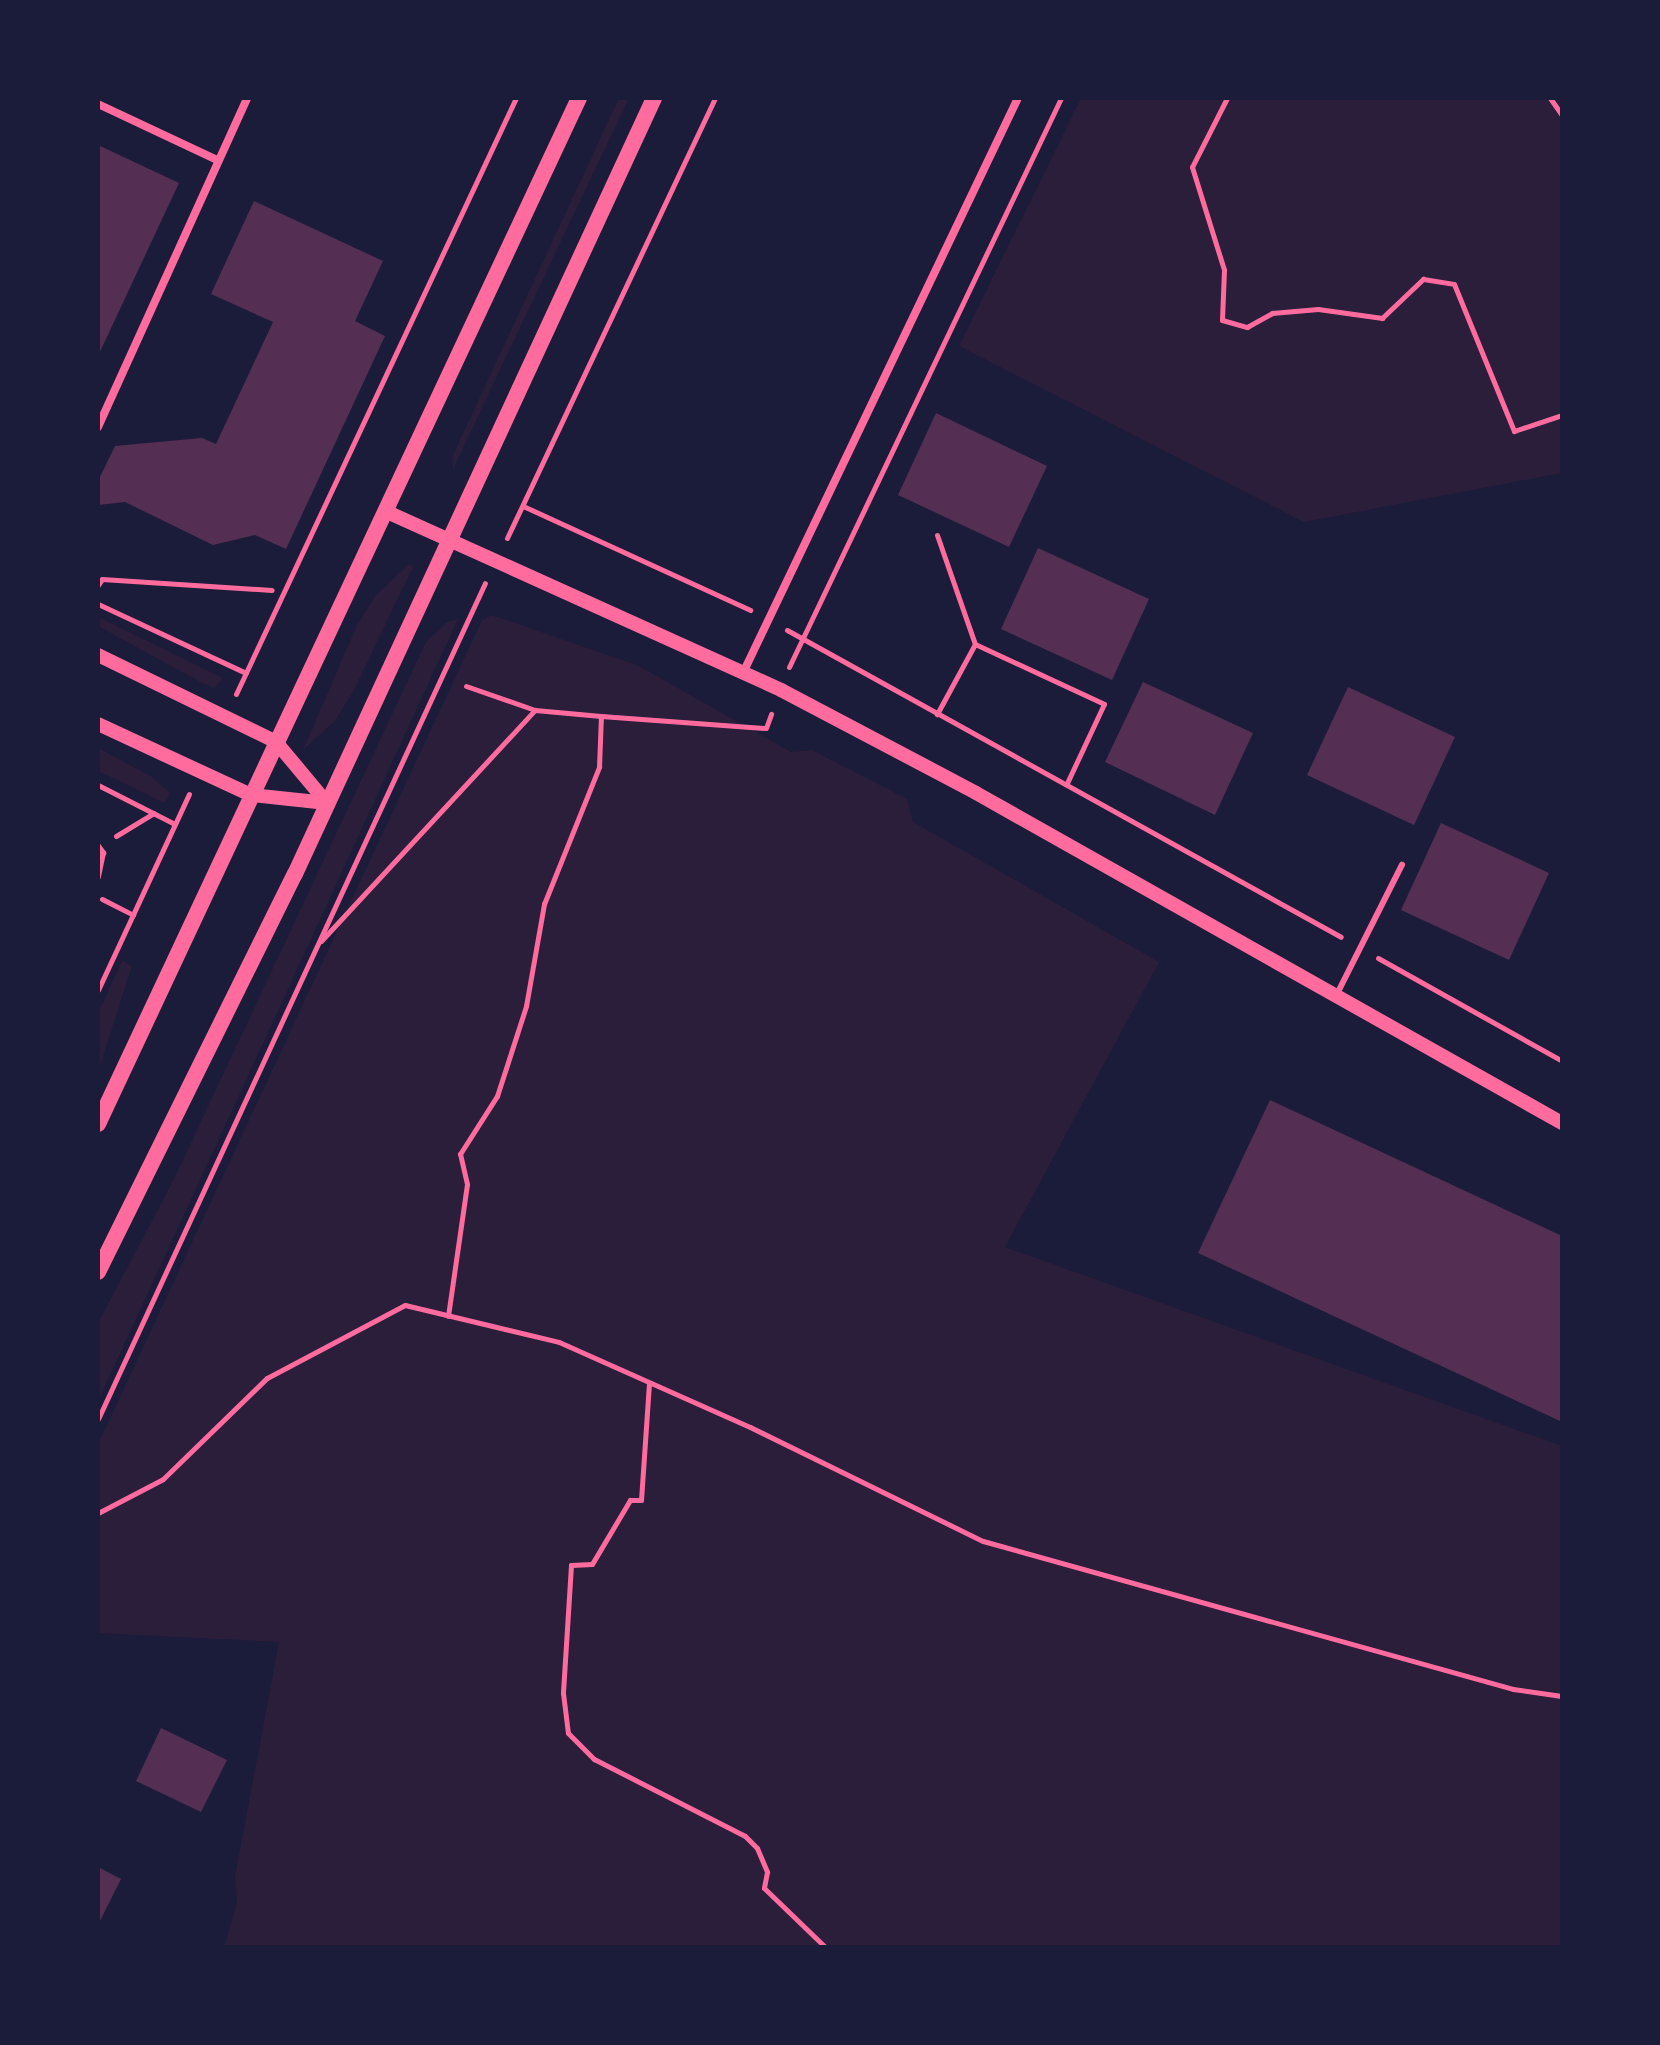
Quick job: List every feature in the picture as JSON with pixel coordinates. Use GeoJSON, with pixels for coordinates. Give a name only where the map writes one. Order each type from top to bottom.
{"type":"FeatureCollection","features":[{"type":"Feature","properties":{"kind":"main road"},"geometry":{"type":"LineString","coordinates":[[98,1124],[579,98]]}},
{"type":"Feature","properties":{"kind":"main road"},"geometry":{"type":"LineString","coordinates":[[98,1272],[327,803],[447,538],[654,98]]}},
{"type":"Feature","properties":{"kind":"street"},"geometry":{"type":"LineString","coordinates":[[98,427],[247,98]]}},
{"type":"Feature","properties":{"kind":"street"},"geometry":{"type":"LineString","coordinates":[[743,673],[772,621],[1018,98]]}},
{"type":"Feature","properties":{"kind":"street"},"geometry":{"type":"LineString","coordinates":[[98,104],[217,160]]}},
{"type":"Feature","properties":{"kind":"street"},"geometry":{"type":"LineString","coordinates":[[385,511],[781,690],[976,793],[1562,1123]]}},
{"type":"Feature","properties":{"kind":"street"},"geometry":{"type":"LineString","coordinates":[[98,655],[276,742],[327,803]]}},
{"type":"Feature","properties":{"kind":"street"},"geometry":{"type":"LineString","coordinates":[[98,724],[251,795],[327,803]]}},
{"type":"Feature","properties":{"kind":"lane"},"geometry":{"type":"LineString","coordinates":[[98,846],[103,853],[98,877]]}},
{"type":"Feature","properties":{"kind":"lane"},"geometry":{"type":"LineString","coordinates":[[1336,996],[1402,865]]}},
{"type":"Feature","properties":{"kind":"path"},"geometry":{"type":"LineString","coordinates":[[225,716],[516,98]]}},
{"type":"Feature","properties":{"kind":"path"},"geometry":{"type":"LineString","coordinates":[[98,1419],[496,561],[715,98]]}},
{"type":"Feature","properties":{"kind":"path"},"geometry":{"type":"LineString","coordinates":[[466,686],[535,710],[766,728],[800,638],[1061,98]]}},
{"type":"Feature","properties":{"kind":"path"},"geometry":{"type":"LineString","coordinates":[[1227,98],[1192,167],[1224,270],[1222,320],[1247,327],[1272,313],[1318,309],[1382,318],[1423,279],[1454,284],[1514,431],[1562,415]]}},
{"type":"Feature","properties":{"kind":"path"},"geometry":{"type":"LineString","coordinates":[[1550,98],[1562,115]]}},
{"type":"Feature","properties":{"kind":"path"},"geometry":{"type":"LineString","coordinates":[[523,506],[772,621],[1562,1061]]}},
{"type":"Feature","properties":{"kind":"path"},"geometry":{"type":"LineString","coordinates":[[937,535],[975,644],[1104,704],[1066,785]]}},
{"type":"Feature","properties":{"kind":"path"},"geometry":{"type":"LineString","coordinates":[[98,585],[102,579],[272,590]]}},
{"type":"Feature","properties":{"kind":"path"},"geometry":{"type":"LineString","coordinates":[[98,604],[246,673]]}},
{"type":"Feature","properties":{"kind":"path"},"geometry":{"type":"LineString","coordinates":[[937,714],[975,644]]}},
{"type":"Feature","properties":{"kind":"path"},"geometry":{"type":"LineString","coordinates":[[317,946],[535,710]]}},
{"type":"Feature","properties":{"kind":"path"},"geometry":{"type":"LineString","coordinates":[[448,1316],[467,1184],[460,1154],[497,1096],[521,1021],[544,904],[599,767],[601,716]]}},
{"type":"Feature","properties":{"kind":"path"},"geometry":{"type":"LineString","coordinates":[[98,990],[199,772]]}},
{"type":"Feature","properties":{"kind":"path"},"geometry":{"type":"LineString","coordinates":[[98,785],[175,824]]}},
{"type":"Feature","properties":{"kind":"path"},"geometry":{"type":"LineString","coordinates":[[121,832],[154,813]]}},
{"type":"Feature","properties":{"kind":"path"},"geometry":{"type":"LineString","coordinates":[[104,900],[133,915]]}},
{"type":"Feature","properties":{"kind":"path"},"geometry":{"type":"LineString","coordinates":[[98,1513],[163,1479],[267,1378],[405,1305],[559,1342],[983,1541],[1513,1689],[1562,1696]]}},
{"type":"Feature","properties":{"kind":"path"},"geometry":{"type":"LineString","coordinates":[[649,1382],[641,1500],[630,1500],[592,1564],[571,1565],[563,1693],[568,1733],[594,1759],[745,1836],[757,1848],[767,1872],[764,1888],[825,1947]]}},
{"type":"Feature","properties":{"kind":"shaded area"},"geometry":{"type":"Polygon","coordinates":[[[619,98],[629,98],[453,469],[452,457],[619,98]]]}},
{"type":"Feature","properties":{"kind":"shaded area"},"geometry":{"type":"Polygon","coordinates":[[[1081,98],[1562,98],[1562,473],[1304,522],[959,346],[1081,98]]]}},
{"type":"Feature","properties":{"kind":"shaded area"},"geometry":{"type":"Polygon","coordinates":[[[409,564],[413,567],[354,690],[335,721],[303,750],[357,625],[376,595],[409,564]]]}},
{"type":"Feature","properties":{"kind":"shaded area"},"geometry":{"type":"Polygon","coordinates":[[[492,615],[639,666],[791,752],[812,750],[907,799],[913,822],[1159,962],[1005,1247],[1562,1446],[1562,1947],[224,1947],[237,1903],[235,1876],[279,1642],[98,1633],[98,1444],[482,620],[492,615]]]}},
{"type":"Feature","properties":{"kind":"shaded area"},"geometry":{"type":"Polygon","coordinates":[[[98,617],[223,678],[214,688],[202,683],[98,626],[98,617]]]}},
{"type":"Feature","properties":{"kind":"shaded area"},"geometry":{"type":"Polygon","coordinates":[[[458,619],[98,1401],[98,1323],[173,1181],[426,642],[447,622],[458,619]]]}},
{"type":"Feature","properties":{"kind":"shaded area"},"geometry":{"type":"Polygon","coordinates":[[[98,748],[152,777],[170,793],[165,803],[98,771],[98,748]]]}},
{"type":"Feature","properties":{"kind":"shaded area"},"geometry":{"type":"Polygon","coordinates":[[[122,961],[132,966],[98,1072],[98,1013],[122,961]]]}},
{"type":"Feature","properties":{"kind":"building"},"geometry":{"type":"Polygon","coordinates":[[[98,145],[179,183],[98,356],[98,145]]]}},
{"type":"Feature","properties":{"kind":"building"},"geometry":{"type":"Polygon","coordinates":[[[254,201],[383,261],[355,321],[385,336],[286,549],[255,535],[213,545],[125,502],[98,505],[98,481],[115,446],[202,438],[216,444],[273,322],[211,294],[254,201]]]}},
{"type":"Feature","properties":{"kind":"building"},"geometry":{"type":"Polygon","coordinates":[[[936,413],[1047,466],[1009,547],[898,495],[936,413]]]}},
{"type":"Feature","properties":{"kind":"building"},"geometry":{"type":"Polygon","coordinates":[[[1038,548],[1149,599],[1112,680],[1001,629],[1038,548]]]}},
{"type":"Feature","properties":{"kind":"building"},"geometry":{"type":"Polygon","coordinates":[[[1143,682],[1253,733],[1215,815],[1105,762],[1143,682]]]}},
{"type":"Feature","properties":{"kind":"building"},"geometry":{"type":"Polygon","coordinates":[[[1348,687],[1455,737],[1414,825],[1307,775],[1348,687]]]}},
{"type":"Feature","properties":{"kind":"building"},"geometry":{"type":"Polygon","coordinates":[[[1441,823],[1549,873],[1509,960],[1401,910],[1441,823]]]}},
{"type":"Feature","properties":{"kind":"building"},"geometry":{"type":"Polygon","coordinates":[[[1270,1100],[1562,1236],[1562,1422],[1198,1253],[1270,1100]]]}},
{"type":"Feature","properties":{"kind":"building"},"geometry":{"type":"Polygon","coordinates":[[[161,1728],[227,1760],[201,1812],[136,1781],[161,1728]]]}},
{"type":"Feature","properties":{"kind":"building"},"geometry":{"type":"Polygon","coordinates":[[[98,1867],[121,1879],[98,1925],[98,1867]]]}}]}
